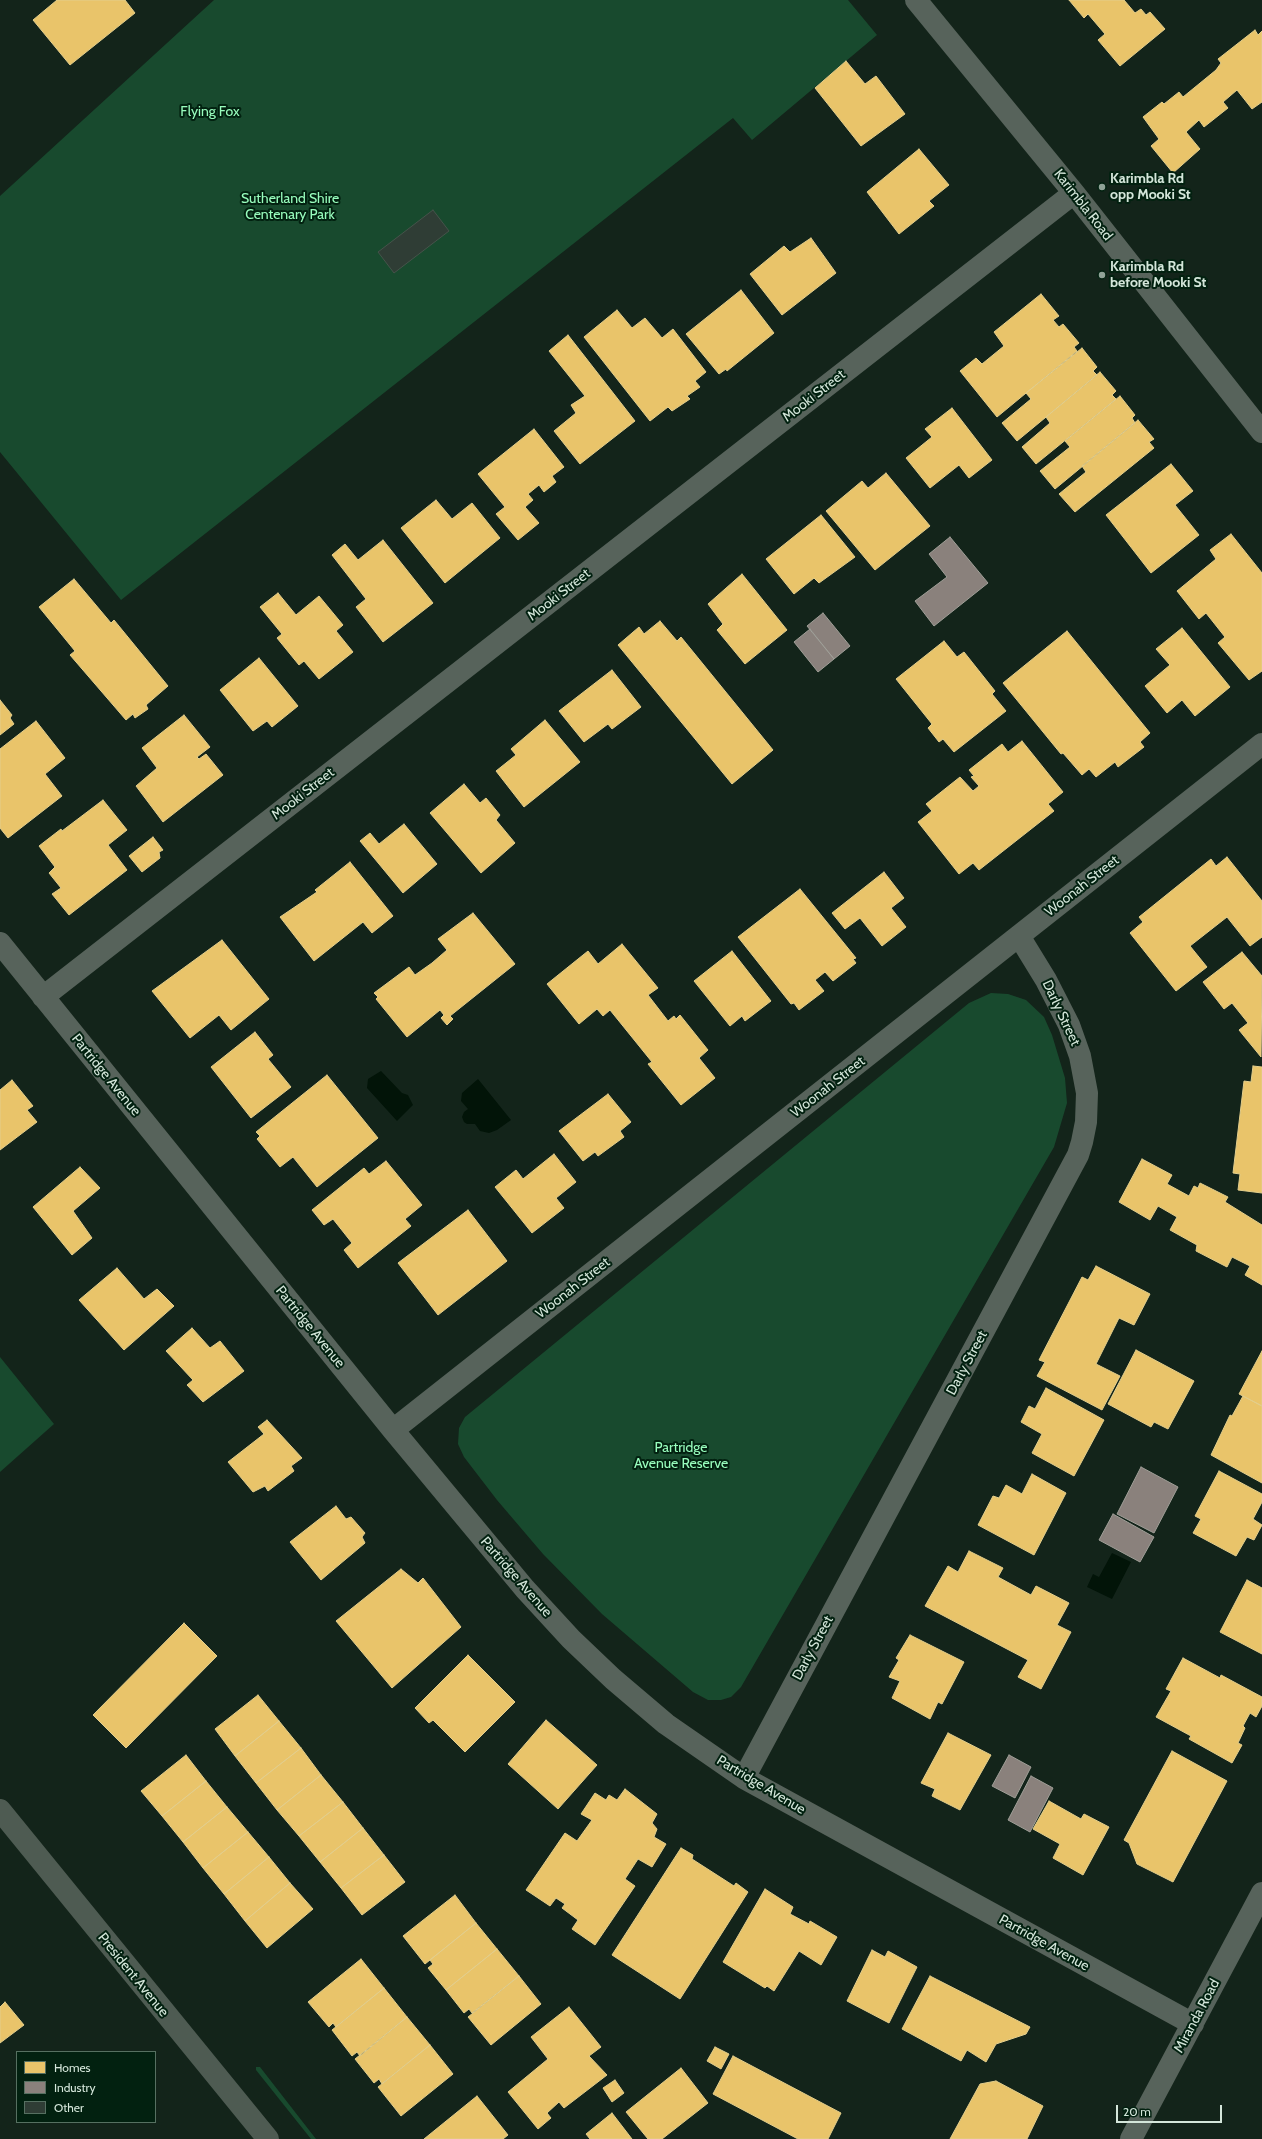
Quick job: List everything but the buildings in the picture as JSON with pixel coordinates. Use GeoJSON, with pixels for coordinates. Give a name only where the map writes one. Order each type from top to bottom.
{"type":"FeatureCollection","features":[{"type":"Feature","properties":{"kind":"main road","name":"President Avenue"},"geometry":{"type":"LineString","coordinates":[[0,1810],[268,2139]]}},
{"type":"Feature","properties":{"kind":"street","name":"Karimbla Road"},"geometry":{"type":"LineString","coordinates":[[916,0],[1074,193],[1262,432]]}},
{"type":"Feature","properties":{"kind":"street","name":"Mooki Street"},"geometry":{"type":"LineString","coordinates":[[43,997],[1074,193]]}},
{"type":"Feature","properties":{"kind":"street","name":"Woonah Street"},"geometry":{"type":"LineString","coordinates":[[393,1430],[1262,744]]}},
{"type":"Feature","properties":{"kind":"street","name":"Darly Street"},"geometry":{"type":"LineString","coordinates":[[744,1778],[1078,1154],[1082,1142],[1086,1122],[1087,1093],[1080,1056],[1069,1025],[1053,993],[1019,936]]}},
{"type":"Feature","properties":{"kind":"street","name":"Partridge Avenue"},"geometry":{"type":"LineString","coordinates":[[0,943],[393,1430],[525,1588],[571,1639],[612,1679],[666,1724],[744,1778],[1193,2024]]}},
{"type":"Feature","properties":{"kind":"street","name":"Miranda Road"},"geometry":{"type":"LineString","coordinates":[[1131,2139],[1262,1892]]}},
{"type":"Feature","properties":{"kind":"green space","name":"Sutherland Shire Centenary Park"},"geometry":{"type":"Polygon","coordinates":[[[214,0],[848,0],[877,35],[752,140],[733,118],[121,600],[0,452],[0,196],[214,0]]]}},
{"type":"Feature","properties":{"kind":"green space","name":"Partridge Avenue Reserve"},"geometry":{"type":"Polygon","coordinates":[[[991,993],[1008,994],[1026,1000],[1044,1017],[1052,1035],[1065,1078],[1067,1103],[1054,1147],[741,1687],[731,1697],[721,1700],[708,1700],[693,1692],[602,1614],[543,1554],[497,1500],[464,1457],[458,1444],[459,1428],[465,1417],[969,1003],[991,993]]]}},
{"type":"Feature","properties":{"kind":"green space"},"geometry":{"type":"Polygon","coordinates":[[[0,1357],[54,1424],[0,1472],[0,1357]]]}},
{"type":"Feature","properties":{"kind":"green space"},"geometry":{"type":"Polygon","coordinates":[[[256,2067],[260,2067],[316,2139],[311,2139],[256,2070],[256,2067]]]}},
{"type":"Feature","properties":{"kind":"shaded area"},"geometry":{"type":"Polygon","coordinates":[[[381,1071],[402,1093],[408,1095],[413,1105],[397,1121],[367,1088],[368,1079],[381,1071]]]}},
{"type":"Feature","properties":{"kind":"shaded area"},"geometry":{"type":"Polygon","coordinates":[[[478,1079],[511,1120],[497,1130],[489,1133],[480,1131],[475,1124],[467,1124],[464,1122],[462,1117],[464,1112],[468,1109],[461,1101],[462,1093],[478,1079]]]}},
{"type":"Feature","properties":{"kind":"shaded area"},"geometry":{"type":"Polygon","coordinates":[[[1112,1553],[1131,1562],[1112,1599],[1087,1587],[1093,1574],[1099,1577],[1112,1553]]]}},
{"type":"Feature","properties":{"kind":"place","name":"Karimbla Rd opp Mooki St"},"geometry":{"type":"Point","coordinates":[1102,187]}},
{"type":"Feature","properties":{"kind":"place","name":"Karimbla Rd before Mooki St"},"geometry":{"type":"Point","coordinates":[1102,275]}},
{"type":"Feature","properties":{"kind":"park label","name":"Flying Fox"},"geometry":{"type":"Point","coordinates":[210,112]}}]}
